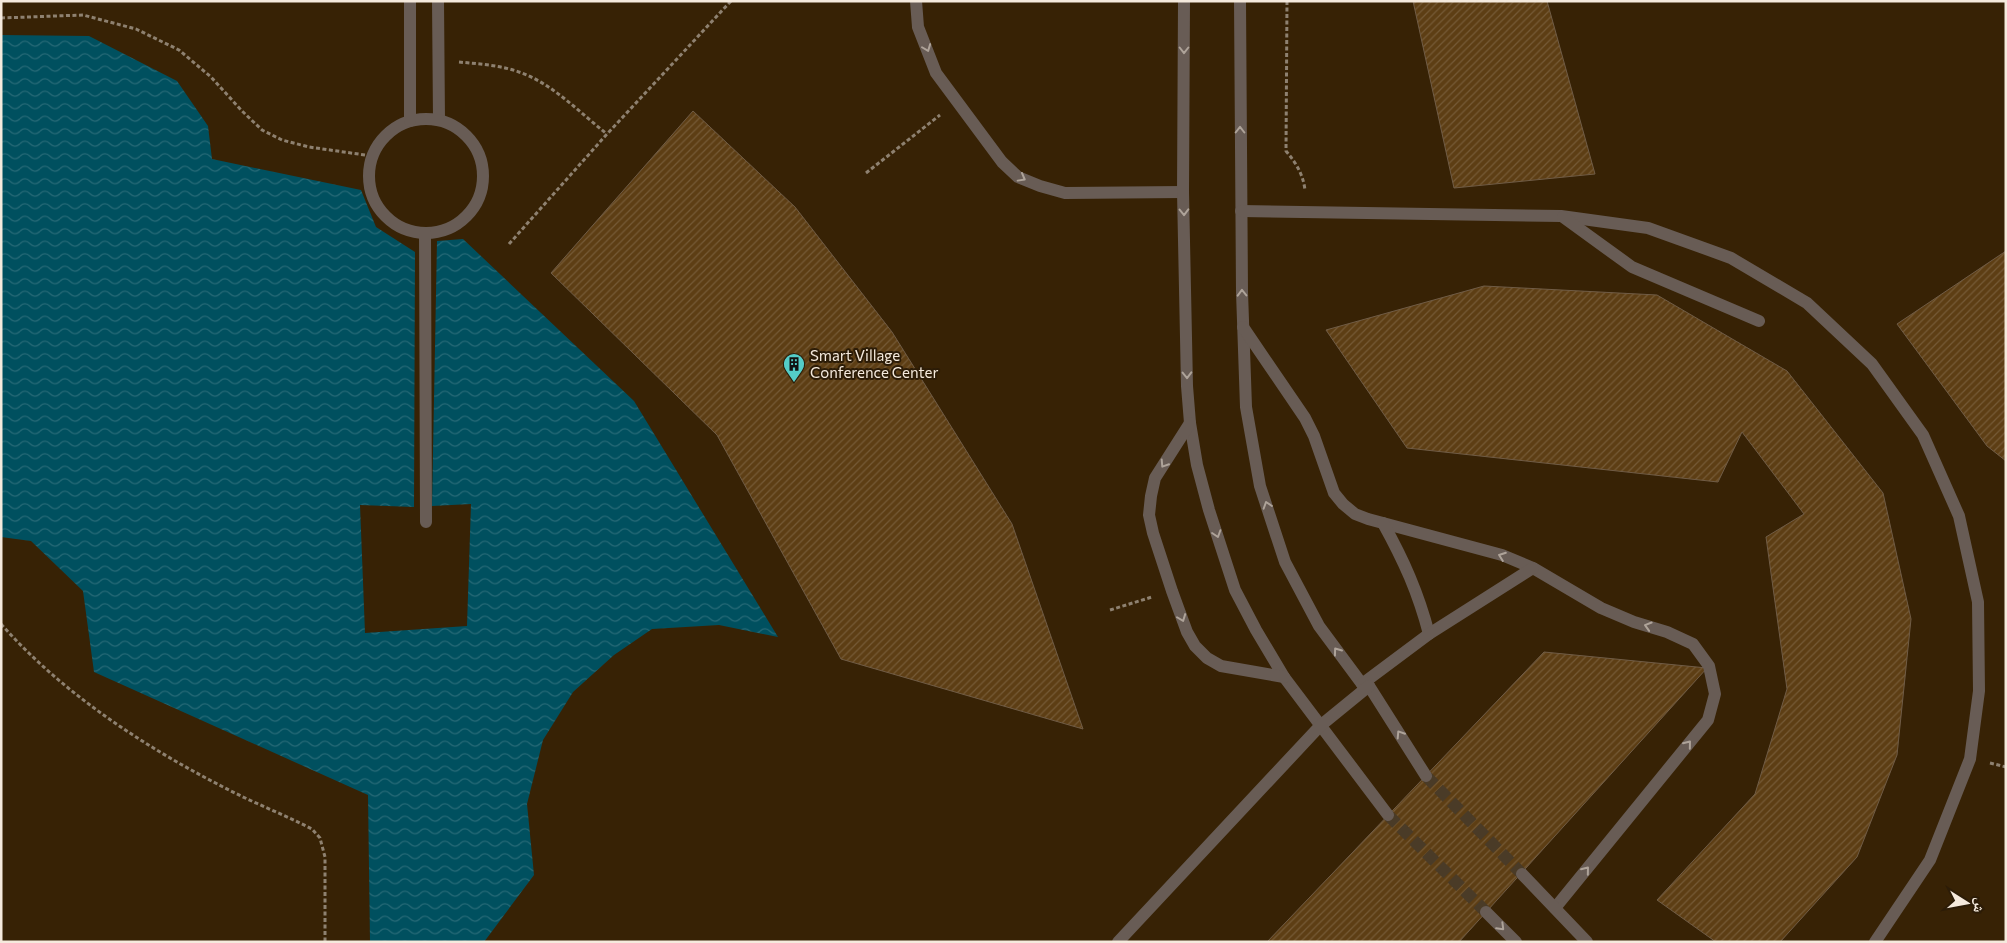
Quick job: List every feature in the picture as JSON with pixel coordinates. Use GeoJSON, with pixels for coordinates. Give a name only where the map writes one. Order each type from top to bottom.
{"type":"FeatureCollection","features":[{"type":"Feature","properties":{"kind":"street"},"geometry":{"type":"LineString","coordinates":[[410,1],[410,121]]}},
{"type":"Feature","properties":{"kind":"street"},"geometry":{"type":"LineString","coordinates":[[438,1],[439,120]]}},
{"type":"Feature","properties":{"kind":"street"},"geometry":{"type":"LineString","coordinates":[[916,1],[918,27],[936,73],[1002,162],[1018,177],[1065,193],[1183,192]]}},
{"type":"Feature","properties":{"kind":"street"},"geometry":{"type":"LineString","coordinates":[[1184,1],[1183,192],[1187,386],[1190,423],[1209,510],[1235,590],[1256,630],[1284,677],[1388,815]]}},
{"type":"Feature","properties":{"kind":"street"},"geometry":{"type":"LineString","coordinates":[[1240,1],[1241,211],[1246,407],[1260,486],[1285,562],[1319,626],[1365,685],[1426,776]]}},
{"type":"Feature","properties":{"kind":"street"},"geometry":{"type":"LineString","coordinates":[[439,120],[452,125],[465,134],[474,146],[480,160],[483,175],[481,190],[475,204],[466,216],[454,225],[440,231],[412,231],[399,226],[379,208],[370,183],[369,170],[372,156],[378,144],[398,126],[410,121],[439,120]]}},
{"type":"Feature","properties":{"kind":"street"},"geometry":{"type":"LineString","coordinates":[[1241,211],[1561,216],[1648,228],[1732,258],[1807,303],[1872,364],[1923,435],[1959,516],[1978,602],[1979,691],[1970,759],[1930,860],[1875,942]]}},
{"type":"Feature","properties":{"kind":"street"},"geometry":{"type":"LineString","coordinates":[[1561,216],[1632,267],[1759,321]]}},
{"type":"Feature","properties":{"kind":"street"},"geometry":{"type":"LineString","coordinates":[[425,232],[426,522]]}},
{"type":"Feature","properties":{"kind":"street"},"geometry":{"type":"LineString","coordinates":[[1243,328],[1305,418],[1314,436],[1334,493],[1355,514],[1502,555],[1533,568],[1602,608],[1634,622],[1667,632],[1693,644],[1709,666],[1715,694],[1708,720],[1555,908]]}},
{"type":"Feature","properties":{"kind":"street"},"geometry":{"type":"LineString","coordinates":[[1190,423],[1155,478],[1150,496],[1152,533],[1172,592],[1187,632],[1195,646],[1207,658],[1221,666],[1284,677]]}},
{"type":"Feature","properties":{"kind":"street"},"geometry":{"type":"LineString","coordinates":[[1383,523],[1403,558],[1418,595],[1429,634]]}},
{"type":"Feature","properties":{"kind":"street"},"geometry":{"type":"LineString","coordinates":[[1118,942],[1320,726],[1365,685],[1429,634],[1533,568]]}},
{"type":"Feature","properties":{"kind":"street"},"geometry":{"type":"LineString","coordinates":[[1522,874],[1587,942]]}},
{"type":"Feature","properties":{"kind":"street"},"geometry":{"type":"LineString","coordinates":[[1486,912],[1516,942]]}},
{"type":"Feature","properties":{"kind":"path"},"geometry":{"type":"LineString","coordinates":[[509,244],[606,134],[731,1]]}},
{"type":"Feature","properties":{"kind":"path"},"geometry":{"type":"LineString","coordinates":[[1287,1],[1286,151],[1296,163],[1304,178],[1307,212]]}},
{"type":"Feature","properties":{"kind":"path"},"geometry":{"type":"LineString","coordinates":[[1,18],[83,15],[136,29],[179,50],[211,77],[262,130],[282,140],[309,147],[372,156]]}},
{"type":"Feature","properties":{"kind":"path"},"geometry":{"type":"LineString","coordinates":[[439,59],[520,72],[551,90],[606,134]]}},
{"type":"Feature","properties":{"kind":"path"},"geometry":{"type":"LineString","coordinates":[[866,173],[956,102]]}},
{"type":"Feature","properties":{"kind":"path"},"geometry":{"type":"LineString","coordinates":[[1110,610],[1172,592]]}},
{"type":"Feature","properties":{"kind":"path"},"geometry":{"type":"LineString","coordinates":[[1,624],[69,689],[144,742],[229,790],[312,829],[320,838],[325,857],[324,942]]}},
{"type":"Feature","properties":{"kind":"shaded area"},"geometry":{"type":"Polygon","coordinates":[[[1,1],[2006,1],[2006,942],[1,942],[1,1]]]}},
{"type":"Feature","properties":{"kind":"water"},"geometry":{"type":"Polygon","coordinates":[[[1,35],[89,36],[177,81],[208,126],[212,159],[361,190],[376,227],[415,252],[414,507],[360,505],[365,633],[467,626],[471,504],[432,506],[437,241],[463,239],[634,401],[778,637],[719,625],[652,629],[614,655],[573,692],[543,740],[527,804],[534,875],[484,942],[370,942],[368,795],[94,672],[83,591],[31,541],[1,537],[1,35]]]}},
{"type":"Feature","properties":{"kind":"building"},"geometry":{"type":"Polygon","coordinates":[[[1413,1],[1547,1],[1595,174],[1454,188],[1413,1]]]}},
{"type":"Feature","properties":{"kind":"building","name":"Smart Village Conference Center"},"geometry":{"type":"Polygon","coordinates":[[[693,111],[795,207],[892,332],[1012,524],[1083,729],[841,659],[717,435],[551,273],[693,111]]]}},
{"type":"Feature","properties":{"kind":"building"},"geometry":{"type":"Polygon","coordinates":[[[2006,251],[2006,461],[1987,446],[1897,324],[2006,251]]]}},
{"type":"Feature","properties":{"kind":"building"},"geometry":{"type":"Polygon","coordinates":[[[1484,286],[1657,295],[1787,371],[1883,493],[1911,619],[1897,755],[1857,857],[1780,942],[1716,942],[1657,900],[1755,794],[1787,689],[1766,537],[1804,514],[1742,432],[1718,482],[1407,448],[1326,330],[1484,286]]]}},
{"type":"Feature","properties":{"kind":"building"},"geometry":{"type":"Polygon","coordinates":[[[1544,652],[1707,668],[1459,942],[1267,942],[1544,652]]]}},
{"type":"Feature","properties":{"kind":"tunnel"},"geometry":{"type":"LineString","coordinates":[[1426,776],[1522,874]]}},
{"type":"Feature","properties":{"kind":"tunnel"},"geometry":{"type":"LineString","coordinates":[[1388,815],[1486,912]]}},
{"type":"Feature","properties":{"kind":"place","name":"Smart Village Conference Center"},"geometry":{"type":"Point","coordinates":[794,383]}}]}
